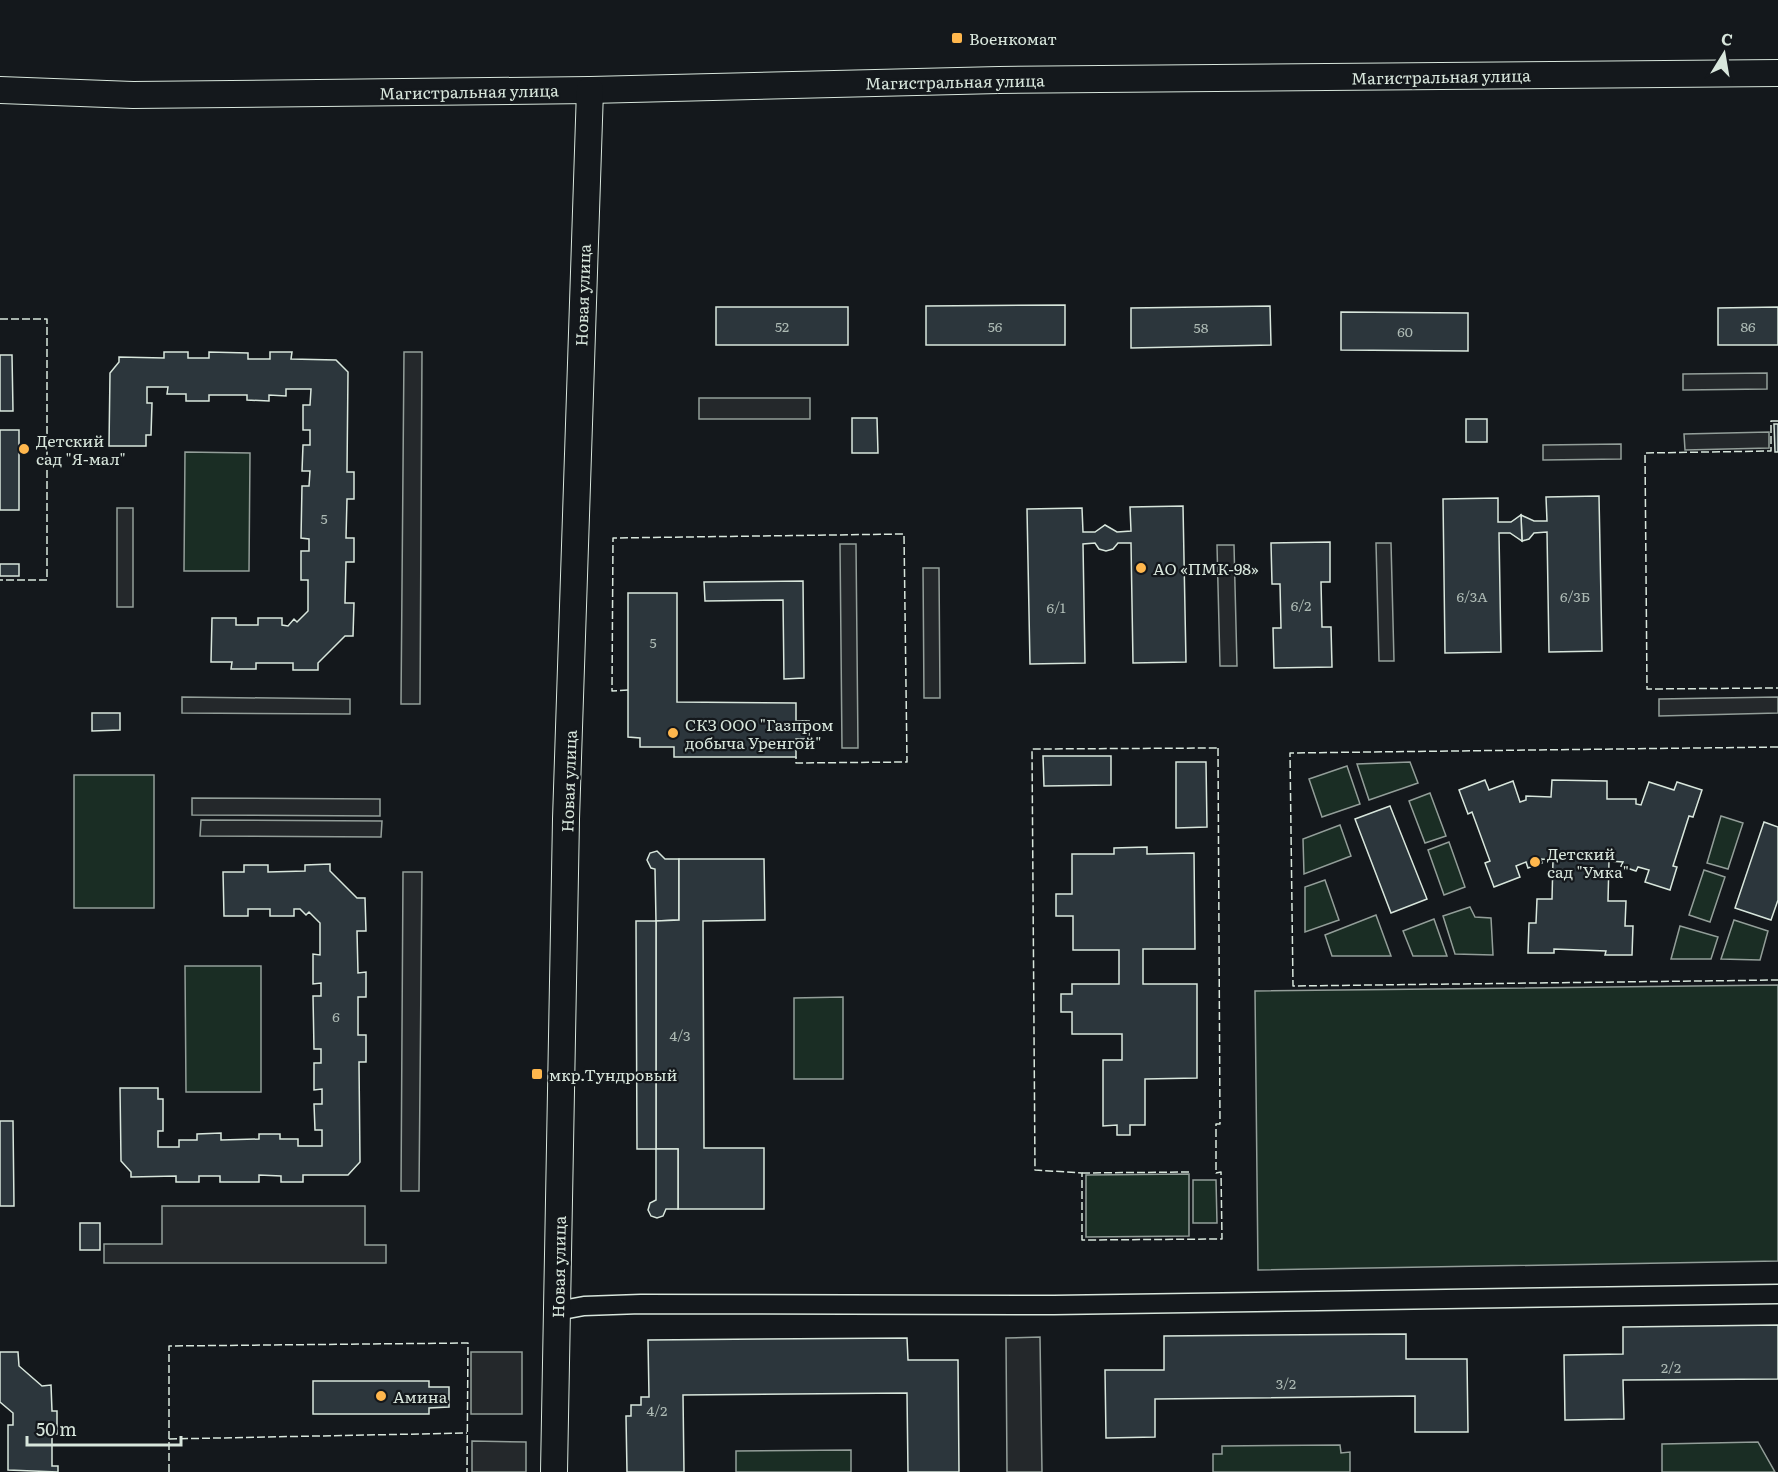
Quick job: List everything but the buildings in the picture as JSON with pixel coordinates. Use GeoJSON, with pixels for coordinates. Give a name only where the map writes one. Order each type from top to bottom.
{"type":"FeatureCollection","features":[{"type":"Feature","properties":{"kind":"main road","name":"Магистральная улица"},"geometry":{"type":"LineString","coordinates":[[0,90],[133,95],[590,90],[999,80],[1778,73]]}},
{"type":"Feature","properties":{"kind":"main road","name":"Новая улица"},"geometry":{"type":"LineString","coordinates":[[554,1472],[567,807],[590,90]]}},
{"type":"Feature","properties":{"kind":"main road","name":"Магистральная улица"},"geometry":{"type":"LineString","coordinates":[[0,105],[133,95]]}},
{"type":"Feature","properties":{"kind":"street"},"geometry":{"type":"LineString","coordinates":[[557,1311],[584,1305],[641,1304],[1054,1305],[1778,1294]]}},
{"type":"Feature","properties":{"kind":"green space"},"geometry":{"type":"Polygon","coordinates":[[[185,452],[250,453],[249,571],[184,571],[185,452]]]}},
{"type":"Feature","properties":{"kind":"green space"},"geometry":{"type":"Polygon","coordinates":[[[1410,762],[1418,783],[1369,800],[1357,764],[1410,762]]]}},
{"type":"Feature","properties":{"kind":"green space"},"geometry":{"type":"Polygon","coordinates":[[[1347,766],[1360,804],[1322,817],[1309,779],[1347,766]]]}},
{"type":"Feature","properties":{"kind":"green space"},"geometry":{"type":"Polygon","coordinates":[[[74,775],[154,775],[154,908],[74,908],[74,775]]]}},
{"type":"Feature","properties":{"kind":"green space"},"geometry":{"type":"Polygon","coordinates":[[[1430,793],[1446,836],[1425,843],[1409,801],[1430,793]]]}},
{"type":"Feature","properties":{"kind":"green space"},"geometry":{"type":"Polygon","coordinates":[[[1721,816],[1743,823],[1728,869],[1707,863],[1721,816]]]}},
{"type":"Feature","properties":{"kind":"green space"},"geometry":{"type":"Polygon","coordinates":[[[1340,825],[1351,856],[1304,874],[1303,839],[1340,825]]]}},
{"type":"Feature","properties":{"kind":"green space"},"geometry":{"type":"Polygon","coordinates":[[[1449,842],[1465,887],[1444,895],[1428,850],[1449,842]]]}},
{"type":"Feature","properties":{"kind":"green space"},"geometry":{"type":"Polygon","coordinates":[[[1704,870],[1725,877],[1710,922],[1689,915],[1704,870]]]}},
{"type":"Feature","properties":{"kind":"green space"},"geometry":{"type":"Polygon","coordinates":[[[1325,880],[1339,920],[1305,932],[1305,887],[1325,880]]]}},
{"type":"Feature","properties":{"kind":"green space"},"geometry":{"type":"Polygon","coordinates":[[[1470,907],[1475,917],[1491,918],[1493,955],[1455,954],[1443,916],[1470,907]]]}},
{"type":"Feature","properties":{"kind":"green space"},"geometry":{"type":"Polygon","coordinates":[[[1376,915],[1391,956],[1332,956],[1325,935],[1376,915]]]}},
{"type":"Feature","properties":{"kind":"green space"},"geometry":{"type":"Polygon","coordinates":[[[1434,919],[1447,956],[1413,956],[1403,931],[1434,919]]]}},
{"type":"Feature","properties":{"kind":"green space"},"geometry":{"type":"Polygon","coordinates":[[[1734,920],[1768,931],[1760,960],[1721,959],[1734,920]]]}},
{"type":"Feature","properties":{"kind":"green space"},"geometry":{"type":"Polygon","coordinates":[[[1680,926],[1718,937],[1711,959],[1671,959],[1680,926]]]}},
{"type":"Feature","properties":{"kind":"green space"},"geometry":{"type":"Polygon","coordinates":[[[185,966],[261,966],[261,1092],[186,1092],[185,966]]]}},
{"type":"Feature","properties":{"kind":"green space"},"geometry":{"type":"Polygon","coordinates":[[[1778,985],[1778,1261],[1258,1270],[1255,991],[1778,985]]]}},
{"type":"Feature","properties":{"kind":"green space"},"geometry":{"type":"Polygon","coordinates":[[[843,997],[843,1079],[794,1079],[794,998],[843,997]]]}},
{"type":"Feature","properties":{"kind":"green space"},"geometry":{"type":"Polygon","coordinates":[[[1189,1174],[1189,1236],[1086,1237],[1086,1175],[1189,1174]]]}},
{"type":"Feature","properties":{"kind":"green space"},"geometry":{"type":"Polygon","coordinates":[[[1193,1180],[1216,1180],[1217,1223],[1193,1223],[1193,1180]]]}},
{"type":"Feature","properties":{"kind":"green space"},"geometry":{"type":"Polygon","coordinates":[[[1758,1442],[1775,1472],[1662,1472],[1662,1444],[1758,1442]]]}},
{"type":"Feature","properties":{"kind":"green space"},"geometry":{"type":"Polygon","coordinates":[[[1340,1445],[1341,1453],[1350,1452],[1350,1472],[1213,1472],[1213,1454],[1222,1454],[1222,1446],[1340,1445]]]}},
{"type":"Feature","properties":{"kind":"green space"},"geometry":{"type":"Polygon","coordinates":[[[851,1450],[851,1472],[736,1472],[736,1451],[851,1450]]]}},
{"type":"Feature","properties":{"kind":"shaded area"},"geometry":{"type":"Polygon","coordinates":[[[404,352],[422,352],[420,704],[401,704],[404,352]]]}},
{"type":"Feature","properties":{"kind":"shaded area"},"geometry":{"type":"Polygon","coordinates":[[[1767,373],[1767,389],[1683,390],[1683,374],[1767,373]]]}},
{"type":"Feature","properties":{"kind":"shaded area"},"geometry":{"type":"Polygon","coordinates":[[[699,398],[810,398],[810,419],[699,419],[699,398]]]}},
{"type":"Feature","properties":{"kind":"shaded area"},"geometry":{"type":"Polygon","coordinates":[[[1769,432],[1769,448],[1685,450],[1684,434],[1769,432]]]}},
{"type":"Feature","properties":{"kind":"shaded area"},"geometry":{"type":"Polygon","coordinates":[[[1621,444],[1621,459],[1543,460],[1543,445],[1621,444]]]}},
{"type":"Feature","properties":{"kind":"shaded area"},"geometry":{"type":"Polygon","coordinates":[[[117,508],[133,508],[133,607],[117,607],[117,508]]]}},
{"type":"Feature","properties":{"kind":"shaded area"},"geometry":{"type":"Polygon","coordinates":[[[1376,543],[1391,543],[1394,661],[1379,661],[1376,543]]]}},
{"type":"Feature","properties":{"kind":"shaded area"},"geometry":{"type":"Polygon","coordinates":[[[840,544],[856,544],[858,748],[842,748],[840,544]]]}},
{"type":"Feature","properties":{"kind":"shaded area"},"geometry":{"type":"Polygon","coordinates":[[[1217,545],[1234,545],[1237,666],[1220,666],[1217,545]]]}},
{"type":"Feature","properties":{"kind":"shaded area"},"geometry":{"type":"Polygon","coordinates":[[[923,568],[939,568],[940,698],[924,698],[923,568]]]}},
{"type":"Feature","properties":{"kind":"shaded area"},"geometry":{"type":"Polygon","coordinates":[[[182,697],[350,699],[350,714],[182,713],[182,697]]]}},
{"type":"Feature","properties":{"kind":"shaded area"},"geometry":{"type":"Polygon","coordinates":[[[1778,697],[1778,713],[1659,716],[1659,699],[1778,697]]]}},
{"type":"Feature","properties":{"kind":"shaded area"},"geometry":{"type":"Polygon","coordinates":[[[192,798],[380,799],[380,816],[192,815],[192,798]]]}},
{"type":"Feature","properties":{"kind":"shaded area"},"geometry":{"type":"Polygon","coordinates":[[[201,820],[382,821],[381,837],[200,836],[201,820]]]}},
{"type":"Feature","properties":{"kind":"shaded area"},"geometry":{"type":"Polygon","coordinates":[[[403,872],[422,872],[419,1191],[401,1191],[403,872]]]}},
{"type":"Feature","properties":{"kind":"shaded area"},"geometry":{"type":"Polygon","coordinates":[[[162,1206],[365,1206],[365,1245],[386,1245],[386,1263],[104,1263],[104,1244],[162,1244],[162,1206]]]}},
{"type":"Feature","properties":{"kind":"shaded area"},"geometry":{"type":"Polygon","coordinates":[[[1040,1337],[1042,1472],[1007,1472],[1006,1338],[1040,1337]]]}},
{"type":"Feature","properties":{"kind":"shaded area"},"geometry":{"type":"Polygon","coordinates":[[[471,1352],[522,1352],[522,1414],[471,1414],[471,1352]]]}},
{"type":"Feature","properties":{"kind":"shaded area"},"geometry":{"type":"Polygon","coordinates":[[[472,1441],[526,1442],[526,1472],[472,1472],[472,1441]]]}},
{"type":"Feature","properties":{"kind":"fence"},"geometry":{"type":"LineString","coordinates":[[0,319],[47,319],[47,580],[0,580]]}},
{"type":"Feature","properties":{"kind":"fence"},"geometry":{"type":"LineString","coordinates":[[1778,421],[1771,421],[1771,451],[1645,453],[1647,689],[1778,688]]}},
{"type":"Feature","properties":{"kind":"fence"},"geometry":{"type":"LineString","coordinates":[[628,690],[612,691],[613,538],[904,534],[907,762],[796,763],[796,757]]}},
{"type":"Feature","properties":{"kind":"fence"},"geometry":{"type":"LineString","coordinates":[[1778,747],[1290,753],[1293,986],[1778,980]]}},
{"type":"Feature","properties":{"kind":"fence"},"geometry":{"type":"LineString","coordinates":[[1218,748],[1220,1124],[1216,1124],[1216,1173],[1221,1172],[1222,1239],[1082,1240],[1082,1173],[1035,1170],[1032,749],[1218,748]]}},
{"type":"Feature","properties":{"kind":"fence"},"geometry":{"type":"LineString","coordinates":[[1082,1173],[1191,1172]]}},
{"type":"Feature","properties":{"kind":"fence"},"geometry":{"type":"LineString","coordinates":[[169,1472],[169,1346],[468,1343],[467,1472]]}},
{"type":"Feature","properties":{"kind":"fence"},"geometry":{"type":"LineString","coordinates":[[169,1439],[467,1433]]}},
{"type":"Feature","properties":{"kind":"place","name":"Военкомат"},"geometry":{"type":"Point","coordinates":[957,38]}},
{"type":"Feature","properties":{"kind":"place","name":"Детский сад \"Я-мал\""},"geometry":{"type":"Point","coordinates":[24,449]}},
{"type":"Feature","properties":{"kind":"place","name":"АО «ПМК-98»"},"geometry":{"type":"Point","coordinates":[1141,568]}},
{"type":"Feature","properties":{"kind":"place","name":"СКЗ ООО \"Газпром добыча Уренгой\""},"geometry":{"type":"Point","coordinates":[673,733]}},
{"type":"Feature","properties":{"kind":"place","name":"Детский сад \"Умка\""},"geometry":{"type":"Point","coordinates":[1535,862]}},
{"type":"Feature","properties":{"kind":"place","name":"мкр.Тундровый"},"geometry":{"type":"Point","coordinates":[537,1074]}},
{"type":"Feature","properties":{"kind":"place","name":"Амина"},"geometry":{"type":"Point","coordinates":[381,1396]}}]}
